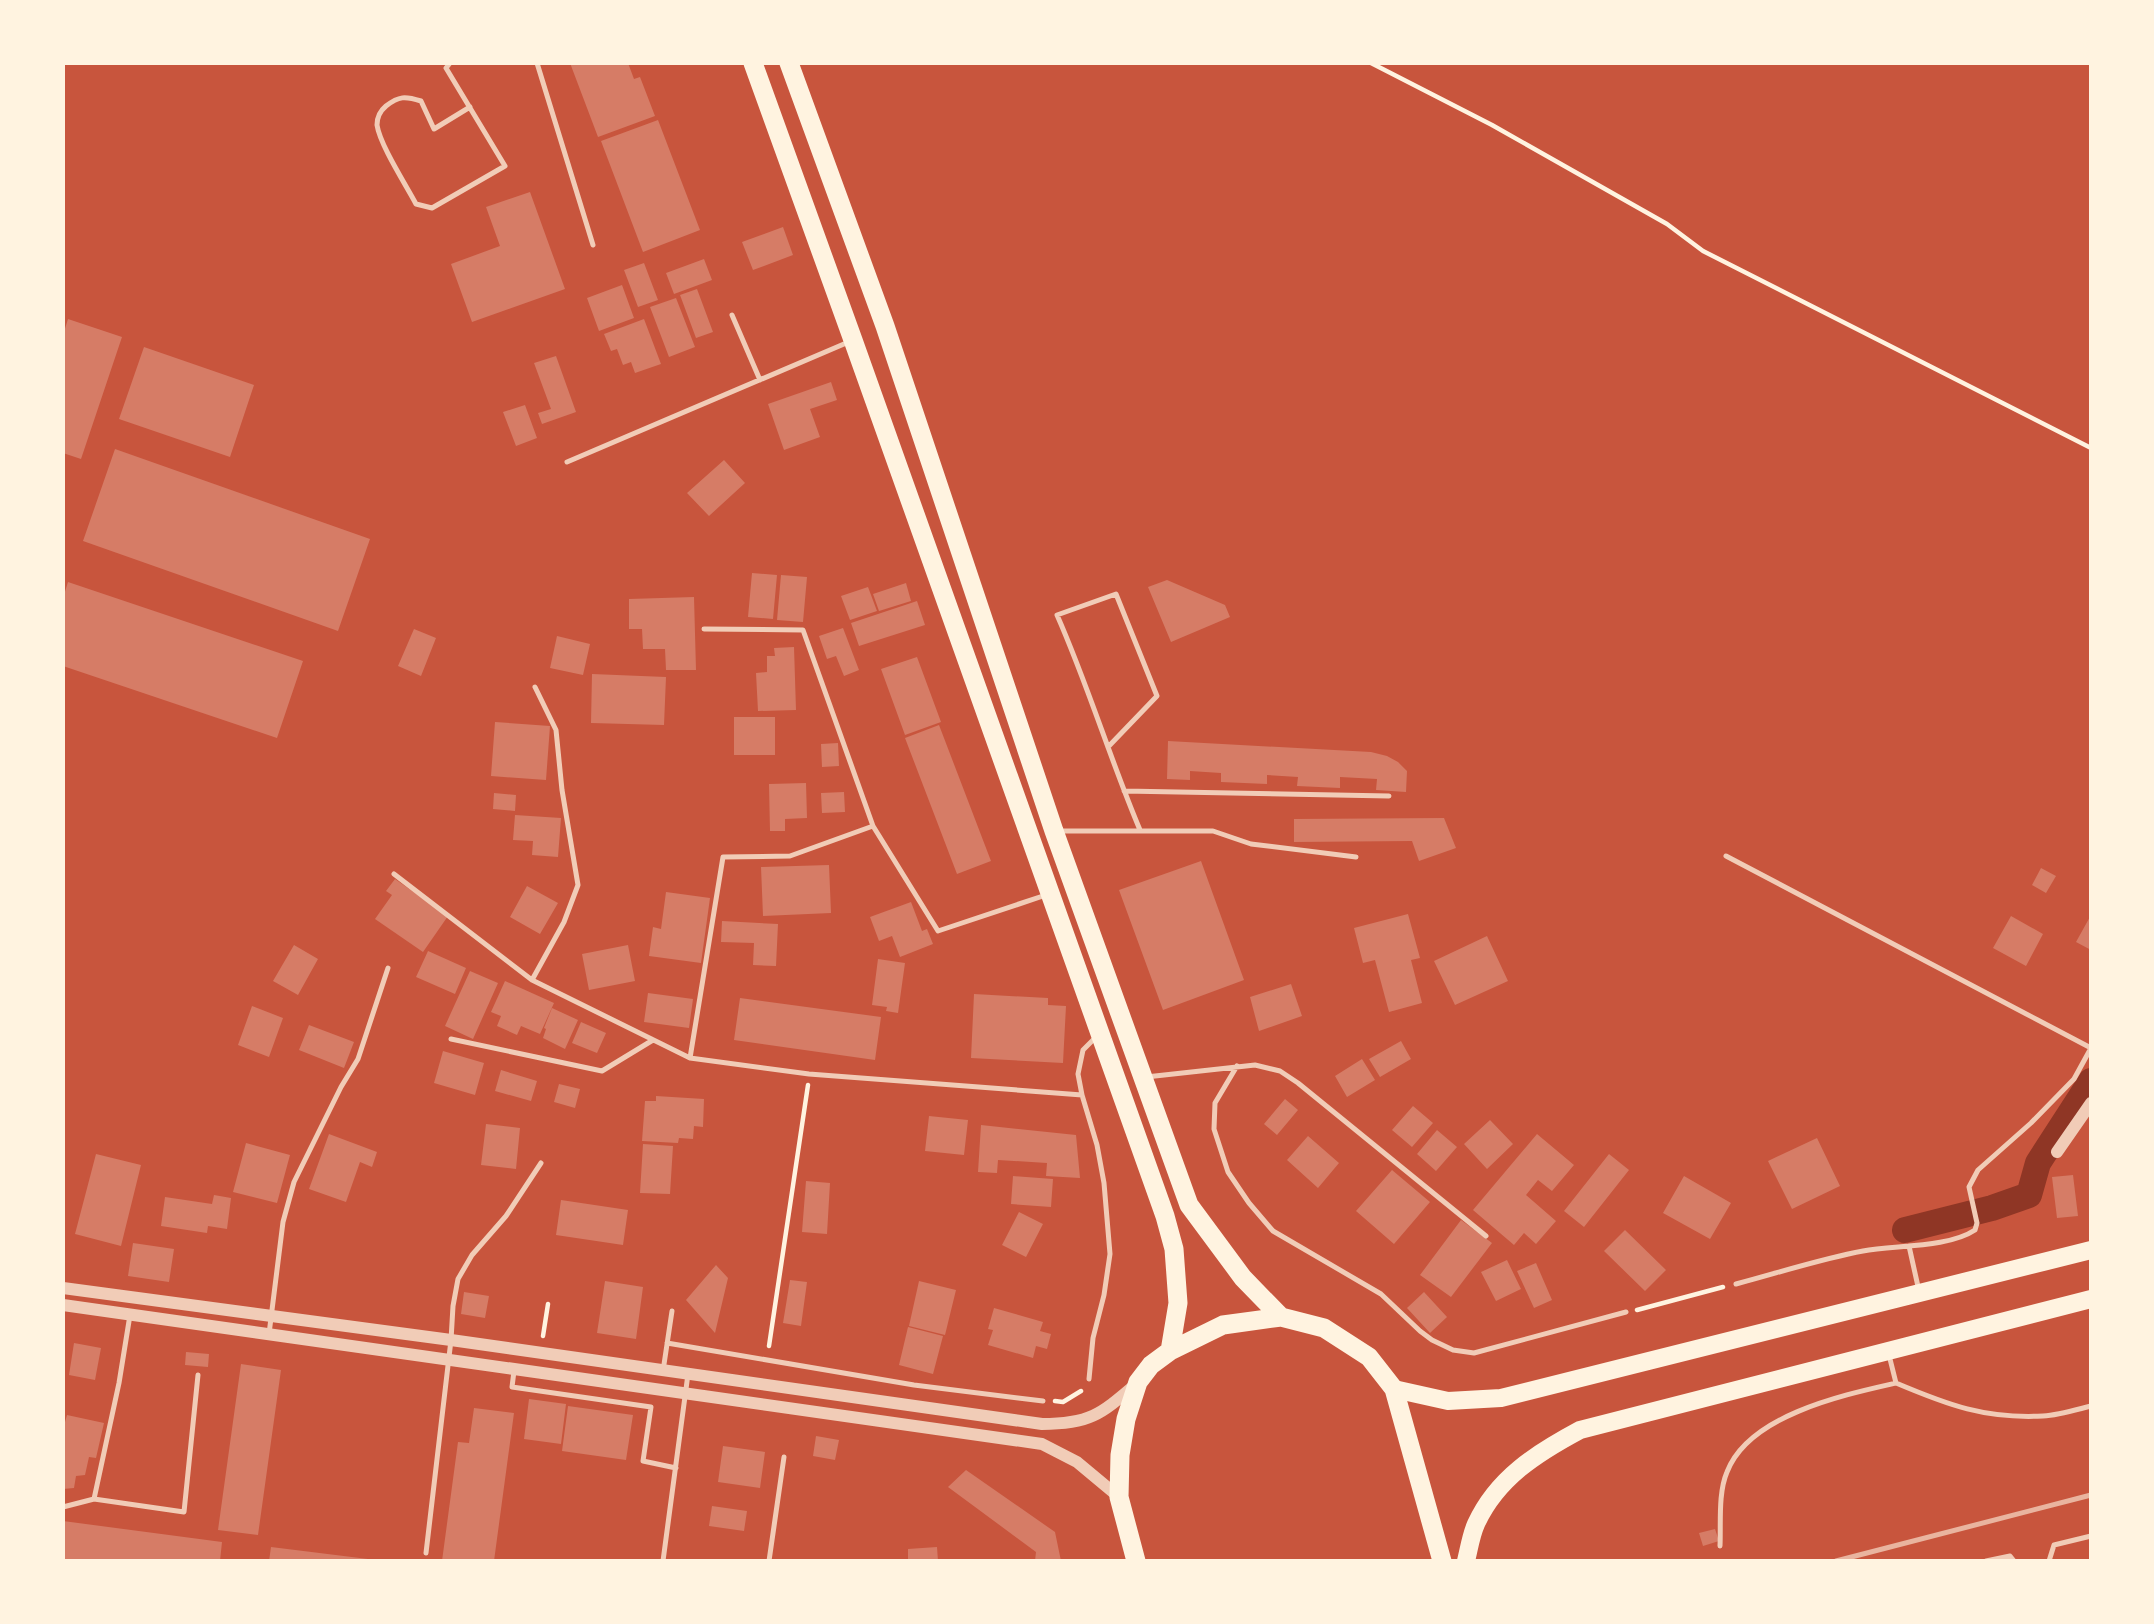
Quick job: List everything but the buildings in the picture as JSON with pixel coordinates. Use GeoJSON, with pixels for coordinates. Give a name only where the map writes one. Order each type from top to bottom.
{"type":"FeatureCollection","features":[{"type":"Feature","properties":{"kind":"highway"},"geometry":{"type":"LineString","coordinates":[[752,63],[853,340],[1174,1249],[1178,1303],[1170,1352]]}},
{"type":"Feature","properties":{"kind":"highway"},"geometry":{"type":"LineString","coordinates":[[789,63],[885,327],[1054,831],[1189,1205],[1243,1278],[1281,1317]]}},
{"type":"Feature","properties":{"kind":"highway"},"geometry":{"type":"LineString","coordinates":[[1136,1561],[1119,1497],[1120,1455],[1126,1419],[1138,1382],[1151,1365],[1170,1352],[1223,1325],[1281,1317],[1324,1328],[1369,1357],[1394,1389],[1442,1561]]}},
{"type":"Feature","properties":{"kind":"main road"},"geometry":{"type":"LineString","coordinates":[[1394,1389],[1448,1401],[1501,1398],[2091,1250]]}},
{"type":"Feature","properties":{"kind":"main road"},"geometry":{"type":"LineString","coordinates":[[1466,1561],[1475,1525],[1506,1479],[1543,1450],[1580,1430],[2091,1299]]}},
{"type":"Feature","properties":{"kind":"street"},"geometry":{"type":"LineString","coordinates":[[2057,1152],[2091,1102]]}},
{"type":"Feature","properties":{"kind":"street"},"geometry":{"type":"LineString","coordinates":[[63,1288],[1042,1424],[1070,1424],[1102,1412],[1138,1382]]}},
{"type":"Feature","properties":{"kind":"street"},"geometry":{"type":"LineString","coordinates":[[63,1305],[1042,1444],[1077,1462],[1119,1497]]}},
{"type":"Feature","properties":{"kind":"lane"},"geometry":{"type":"LineString","coordinates":[[450,63],[446,68],[470,107],[505,166],[432,208],[416,204],[380,135],[377,122],[382,110],[396,98],[405,96],[421,101],[434,129],[470,107]]}},
{"type":"Feature","properties":{"kind":"lane"},"geometry":{"type":"LineString","coordinates":[[537,63],[593,245]]}},
{"type":"Feature","properties":{"kind":"lane"},"geometry":{"type":"LineString","coordinates":[[732,315],[760,380]]}},
{"type":"Feature","properties":{"kind":"lane"},"geometry":{"type":"LineString","coordinates":[[567,463],[853,340]]}},
{"type":"Feature","properties":{"kind":"lane"},"geometry":{"type":"LineString","coordinates":[[1108,747],[1157,696],[1116,594],[1058,615],[1076,657],[1108,747],[1124,791],[1140,830]]}},
{"type":"Feature","properties":{"kind":"lane"},"geometry":{"type":"LineString","coordinates":[[704,629],[803,631],[873,826],[938,931],[1049,894]]}},
{"type":"Feature","properties":{"kind":"lane"},"geometry":{"type":"LineString","coordinates":[[532,980],[564,922],[578,885],[562,789],[556,730],[535,687]]}},
{"type":"Feature","properties":{"kind":"lane"},"geometry":{"type":"LineString","coordinates":[[1124,791],[1389,796]]}},
{"type":"Feature","properties":{"kind":"lane"},"geometry":{"type":"LineString","coordinates":[[690,1058],[723,857],[790,856],[873,826]]}},
{"type":"Feature","properties":{"kind":"lane"},"geometry":{"type":"LineString","coordinates":[[1054,831],[1213,831],[1251,844],[1356,857]]}},
{"type":"Feature","properties":{"kind":"lane"},"geometry":{"type":"LineString","coordinates":[[1726,856],[2091,1048],[2067,1087],[2007,1146],[1978,1170],[1969,1186],[1977,1223],[1975,1230],[1966,1236],[1909,1247],[1864,1251],[1736,1284]]}},
{"type":"Feature","properties":{"kind":"lane"},"geometry":{"type":"LineString","coordinates":[[394,874],[532,980],[690,1058],[809,1074],[1082,1096]]}},
{"type":"Feature","properties":{"kind":"lane"},"geometry":{"type":"LineString","coordinates":[[269,1334],[283,1222],[294,1182],[341,1087],[358,1059],[388,968]]}},
{"type":"Feature","properties":{"kind":"lane"},"geometry":{"type":"LineString","coordinates":[[1089,1379],[1093,1338],[1104,1295],[1110,1254],[1104,1183],[1078,1074],[1083,1050],[1099,1034]]}},
{"type":"Feature","properties":{"kind":"lane"},"geometry":{"type":"LineString","coordinates":[[451,1039],[602,1071],[653,1040]]}},
{"type":"Feature","properties":{"kind":"lane"},"geometry":{"type":"LineString","coordinates":[[1143,1077],[1255,1065],[1280,1071],[1486,1236]]}},
{"type":"Feature","properties":{"kind":"lane"},"geometry":{"type":"LineString","coordinates":[[1237,1066],[1215,1103],[1214,1129],[1228,1172],[1249,1203],[1273,1231],[1381,1294],[1432,1340],[1453,1350],[1474,1353],[1626,1312]]}},
{"type":"Feature","properties":{"kind":"lane"},"geometry":{"type":"LineString","coordinates":[[425,1553],[458,1279],[472,1255],[506,1216],[541,1163]]}},
{"type":"Feature","properties":{"kind":"lane"},"geometry":{"type":"LineString","coordinates":[[1909,1247],[1919,1293]]}},
{"type":"Feature","properties":{"kind":"lane"},"geometry":{"type":"LineString","coordinates":[[663,1371],[672,1311]]}},
{"type":"Feature","properties":{"kind":"lane"},"geometry":{"type":"LineString","coordinates":[[94,1499],[117,1395],[130,1315]]}},
{"type":"Feature","properties":{"kind":"lane"},"geometry":{"type":"LineString","coordinates":[[667,1343],[914,1385],[1043,1401]]}},
{"type":"Feature","properties":{"kind":"lane"},"geometry":{"type":"LineString","coordinates":[[1888,1350],[1896,1383]]}},
{"type":"Feature","properties":{"kind":"lane"},"geometry":{"type":"LineString","coordinates":[[514,1368],[512,1387],[651,1407],[643,1461],[676,1468]]}},
{"type":"Feature","properties":{"kind":"lane"},"geometry":{"type":"LineString","coordinates":[[663,1561],[688,1374]]}},
{"type":"Feature","properties":{"kind":"lane"},"geometry":{"type":"LineString","coordinates":[[63,1507],[94,1499],[184,1512],[198,1375]]}},
{"type":"Feature","properties":{"kind":"lane"},"geometry":{"type":"LineString","coordinates":[[1720,1546],[1726,1473],[1741,1446],[1777,1423],[1825,1400],[1896,1383],[1950,1405],[1998,1415],[2045,1416],[2091,1406]]}},
{"type":"Feature","properties":{"kind":"lane"},"geometry":{"type":"LineString","coordinates":[[769,1561],[784,1457]]}},
{"type":"Feature","properties":{"kind":"lane"},"geometry":{"type":"LineString","coordinates":[[2049,1561],[2054,1545],[2091,1535]]}},
{"type":"Feature","properties":{"kind":"lane"},"geometry":{"type":"LineString","coordinates":[[1986,1561],[2010,1556],[2014,1561]]}},
{"type":"Feature","properties":{"kind":"path"},"geometry":{"type":"LineString","coordinates":[[1371,63],[1492,125],[1656,217],[1703,251],[2091,448]]}},
{"type":"Feature","properties":{"kind":"path"},"geometry":{"type":"LineString","coordinates":[[767,1360],[809,1074]]}},
{"type":"Feature","properties":{"kind":"path"},"geometry":{"type":"LineString","coordinates":[[1626,1312],[1736,1284]]}},
{"type":"Feature","properties":{"kind":"path"},"geometry":{"type":"LineString","coordinates":[[542,1341],[548,1304]]}},
{"type":"Feature","properties":{"kind":"path"},"geometry":{"type":"LineString","coordinates":[[1043,1401],[1063,1402],[1078,1394],[1089,1384],[1089,1379]]}},
{"type":"Feature","properties":{"kind":"waterway"},"geometry":{"type":"LineString","coordinates":[[1905,1230],[1992,1208],[2029,1195],[2038,1163],[2091,1081]]}},
{"type":"Feature","properties":{"kind":"railway"},"geometry":{"type":"LineString","coordinates":[[1836,1561],[2091,1495]]}}]}
